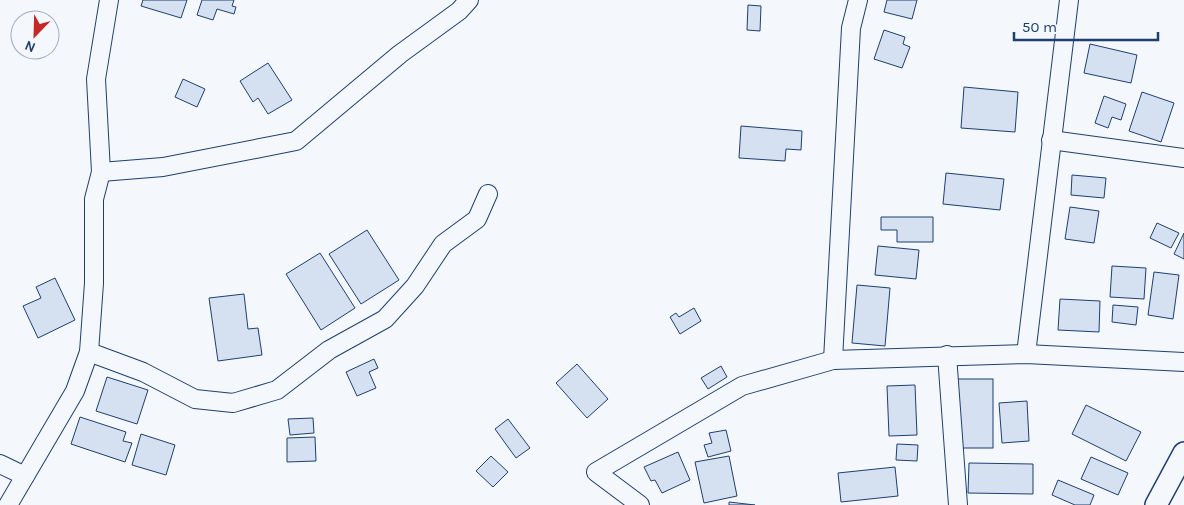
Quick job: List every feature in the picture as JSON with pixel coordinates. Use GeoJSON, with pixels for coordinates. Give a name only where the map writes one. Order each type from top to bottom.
{"type":"FeatureCollection","features":[{"type":"Feature","properties":{"kind":"street"},"geometry":{"type":"LineString","coordinates":[[8,505],[75,390],[89,352],[94,283],[94,199],[101,172],[96,79],[109,0]]}},
{"type":"Feature","properties":{"kind":"street"},"geometry":{"type":"LineString","coordinates":[[101,172],[163,167],[296,141],[400,54],[459,11],[469,0]]}},
{"type":"Feature","properties":{"kind":"street"},"geometry":{"type":"LineString","coordinates":[[833,360],[851,28],[858,0]]}},
{"type":"Feature","properties":{"kind":"street"},"geometry":{"type":"LineString","coordinates":[[1026,354],[1069,0]]}},
{"type":"Feature","properties":{"kind":"street"},"geometry":{"type":"LineString","coordinates":[[1051,140],[1184,158]]}},
{"type":"Feature","properties":{"kind":"street"},"geometry":{"type":"LineString","coordinates":[[89,352],[143,372],[195,399],[233,403],[277,390],[329,350],[385,319],[415,286],[443,244],[477,220],[488,194]]}},
{"type":"Feature","properties":{"kind":"street"},"geometry":{"type":"LineString","coordinates":[[640,505],[596,472],[742,386],[833,360],[1026,354],[1184,362]]}},
{"type":"Feature","properties":{"kind":"street"},"geometry":{"type":"LineString","coordinates":[[947,355],[958,505]]}},
{"type":"Feature","properties":{"kind":"street"},"geometry":{"type":"LineString","coordinates":[[1156,505],[1184,453]]}},
{"type":"Feature","properties":{"kind":"street"},"geometry":{"type":"LineString","coordinates":[[0,464],[25,476]]}},
{"type":"Feature","properties":{"kind":"building"},"geometry":{"type":"Polygon","coordinates":[[[143,0],[187,0],[181,18],[141,6],[143,0]]]}},
{"type":"Feature","properties":{"kind":"building"},"geometry":{"type":"Polygon","coordinates":[[[202,0],[234,0],[232,6],[236,7],[234,14],[217,9],[213,20],[197,15],[202,0]]]}},
{"type":"Feature","properties":{"kind":"building"},"geometry":{"type":"Polygon","coordinates":[[[887,0],[917,0],[912,19],[884,12],[887,0]]]}},
{"type":"Feature","properties":{"kind":"building"},"geometry":{"type":"Polygon","coordinates":[[[748,5],[761,6],[760,31],[747,30],[748,5]]]}},
{"type":"Feature","properties":{"kind":"building"},"geometry":{"type":"Polygon","coordinates":[[[884,30],[905,37],[903,44],[910,47],[902,68],[874,59],[884,30]]]}},
{"type":"Feature","properties":{"kind":"building"},"geometry":{"type":"Polygon","coordinates":[[[1090,44],[1137,55],[1131,83],[1084,73],[1090,44]]]}},
{"type":"Feature","properties":{"kind":"building"},"geometry":{"type":"Polygon","coordinates":[[[268,63],[292,100],[268,114],[258,98],[253,102],[240,81],[268,63]]]}},
{"type":"Feature","properties":{"kind":"building"},"geometry":{"type":"Polygon","coordinates":[[[183,79],[205,89],[197,107],[175,97],[183,79]]]}},
{"type":"Feature","properties":{"kind":"building"},"geometry":{"type":"Polygon","coordinates":[[[964,87],[1018,92],[1015,132],[961,128],[964,87]]]}},
{"type":"Feature","properties":{"kind":"building"},"geometry":{"type":"Polygon","coordinates":[[[1142,92],[1174,103],[1161,142],[1129,131],[1142,92]]]}},
{"type":"Feature","properties":{"kind":"building"},"geometry":{"type":"Polygon","coordinates":[[[1104,96],[1126,104],[1121,120],[1112,117],[1108,128],[1095,123],[1104,96]]]}},
{"type":"Feature","properties":{"kind":"building"},"geometry":{"type":"Polygon","coordinates":[[[741,126],[802,131],[801,150],[786,149],[785,161],[739,158],[741,126]]]}},
{"type":"Feature","properties":{"kind":"building"},"geometry":{"type":"Polygon","coordinates":[[[946,173],[1004,179],[1000,210],[943,204],[946,173]]]}},
{"type":"Feature","properties":{"kind":"building"},"geometry":{"type":"Polygon","coordinates":[[[1072,175],[1106,178],[1104,198],[1071,195],[1072,175]]]}},
{"type":"Feature","properties":{"kind":"building"},"geometry":{"type":"Polygon","coordinates":[[[1070,207],[1099,211],[1094,243],[1065,239],[1070,207]]]}},
{"type":"Feature","properties":{"kind":"building"},"geometry":{"type":"Polygon","coordinates":[[[881,217],[933,217],[933,242],[897,242],[897,230],[881,230],[881,217]]]}},
{"type":"Feature","properties":{"kind":"building"},"geometry":{"type":"Polygon","coordinates":[[[1157,223],[1179,233],[1171,248],[1150,238],[1157,223]]]}},
{"type":"Feature","properties":{"kind":"building"},"geometry":{"type":"Polygon","coordinates":[[[367,230],[399,280],[361,304],[329,254],[367,230]]]}},
{"type":"Feature","properties":{"kind":"building"},"geometry":{"type":"Polygon","coordinates":[[[1184,233],[1184,259],[1174,254],[1184,233]]]}},
{"type":"Feature","properties":{"kind":"building"},"geometry":{"type":"Polygon","coordinates":[[[878,246],[919,250],[916,279],[875,275],[878,246]]]}},
{"type":"Feature","properties":{"kind":"building"},"geometry":{"type":"Polygon","coordinates":[[[320,253],[355,308],[321,330],[286,274],[320,253]]]}},
{"type":"Feature","properties":{"kind":"building"},"geometry":{"type":"Polygon","coordinates":[[[1112,266],[1146,268],[1144,299],[1110,297],[1112,266]]]}},
{"type":"Feature","properties":{"kind":"building"},"geometry":{"type":"Polygon","coordinates":[[[1154,272],[1179,275],[1173,319],[1148,315],[1154,272]]]}},
{"type":"Feature","properties":{"kind":"building"},"geometry":{"type":"Polygon","coordinates":[[[55,278],[75,320],[38,338],[23,306],[41,298],[36,287],[55,278]]]}},
{"type":"Feature","properties":{"kind":"building"},"geometry":{"type":"Polygon","coordinates":[[[857,285],[890,288],[885,346],[852,343],[857,285]]]}},
{"type":"Feature","properties":{"kind":"building"},"geometry":{"type":"Polygon","coordinates":[[[244,294],[248,329],[258,328],[262,355],[218,361],[209,298],[244,294]]]}},
{"type":"Feature","properties":{"kind":"building"},"geometry":{"type":"Polygon","coordinates":[[[1060,299],[1100,301],[1099,332],[1058,330],[1060,299]]]}},
{"type":"Feature","properties":{"kind":"building"},"geometry":{"type":"Polygon","coordinates":[[[1113,305],[1138,307],[1136,325],[1112,322],[1113,305]]]}},
{"type":"Feature","properties":{"kind":"building"},"geometry":{"type":"Polygon","coordinates":[[[694,308],[701,321],[680,334],[670,317],[676,313],[679,317],[694,308]]]}},
{"type":"Feature","properties":{"kind":"building"},"geometry":{"type":"Polygon","coordinates":[[[374,359],[378,368],[369,372],[376,388],[357,396],[346,372],[374,359]]]}},
{"type":"Feature","properties":{"kind":"building"},"geometry":{"type":"Polygon","coordinates":[[[577,364],[608,399],[587,418],[556,383],[577,364]]]}},
{"type":"Feature","properties":{"kind":"building"},"geometry":{"type":"Polygon","coordinates":[[[721,366],[727,377],[708,389],[701,378],[721,366]]]}},
{"type":"Feature","properties":{"kind":"building"},"geometry":{"type":"Polygon","coordinates":[[[107,377],[148,390],[137,424],[96,411],[107,377]]]}},
{"type":"Feature","properties":{"kind":"building"},"geometry":{"type":"Polygon","coordinates":[[[957,379],[993,379],[993,448],[957,448],[957,379]]]}},
{"type":"Feature","properties":{"kind":"building"},"geometry":{"type":"Polygon","coordinates":[[[915,385],[917,435],[889,436],[887,386],[915,385]]]}},
{"type":"Feature","properties":{"kind":"building"},"geometry":{"type":"Polygon","coordinates":[[[1027,401],[1029,441],[1002,443],[999,403],[1027,401]]]}},
{"type":"Feature","properties":{"kind":"building"},"geometry":{"type":"Polygon","coordinates":[[[1086,405],[1141,432],[1126,461],[1072,434],[1086,405]]]}},
{"type":"Feature","properties":{"kind":"building"},"geometry":{"type":"Polygon","coordinates":[[[80,417],[126,432],[123,441],[132,443],[125,462],[71,444],[80,417]]]}},
{"type":"Feature","properties":{"kind":"building"},"geometry":{"type":"Polygon","coordinates":[[[313,418],[314,433],[290,435],[288,419],[313,418]]]}},
{"type":"Feature","properties":{"kind":"building"},"geometry":{"type":"Polygon","coordinates":[[[508,419],[530,448],[516,458],[495,429],[508,419]]]}},
{"type":"Feature","properties":{"kind":"building"},"geometry":{"type":"Polygon","coordinates":[[[726,430],[731,451],[708,457],[704,445],[712,443],[709,433],[726,430]]]}},
{"type":"Feature","properties":{"kind":"building"},"geometry":{"type":"Polygon","coordinates":[[[141,434],[175,445],[166,475],[132,465],[141,434]]]}},
{"type":"Feature","properties":{"kind":"building"},"geometry":{"type":"Polygon","coordinates":[[[315,437],[316,461],[287,462],[287,438],[315,437]]]}},
{"type":"Feature","properties":{"kind":"building"},"geometry":{"type":"Polygon","coordinates":[[[897,444],[918,445],[917,461],[896,460],[897,444]]]}},
{"type":"Feature","properties":{"kind":"building"},"geometry":{"type":"Polygon","coordinates":[[[678,452],[690,480],[662,493],[655,480],[651,481],[644,467],[678,452]]]}},
{"type":"Feature","properties":{"kind":"building"},"geometry":{"type":"Polygon","coordinates":[[[491,456],[508,472],[493,487],[476,471],[491,456]]]}},
{"type":"Feature","properties":{"kind":"building"},"geometry":{"type":"Polygon","coordinates":[[[729,456],[737,496],[704,503],[695,462],[729,456]]]}},
{"type":"Feature","properties":{"kind":"building"},"geometry":{"type":"Polygon","coordinates":[[[1091,457],[1128,473],[1118,495],[1081,479],[1091,457]]]}},
{"type":"Feature","properties":{"kind":"building"},"geometry":{"type":"Polygon","coordinates":[[[969,463],[1033,464],[1033,494],[968,493],[969,463]]]}},
{"type":"Feature","properties":{"kind":"building"},"geometry":{"type":"Polygon","coordinates":[[[895,467],[898,496],[841,502],[838,473],[895,467]]]}},
{"type":"Feature","properties":{"kind":"building"},"geometry":{"type":"Polygon","coordinates":[[[1058,480],[1094,495],[1090,505],[1075,505],[1052,495],[1058,480]]]}},
{"type":"Feature","properties":{"kind":"building"},"geometry":{"type":"Polygon","coordinates":[[[729,502],[755,505],[729,505],[729,502]]]}}]}
